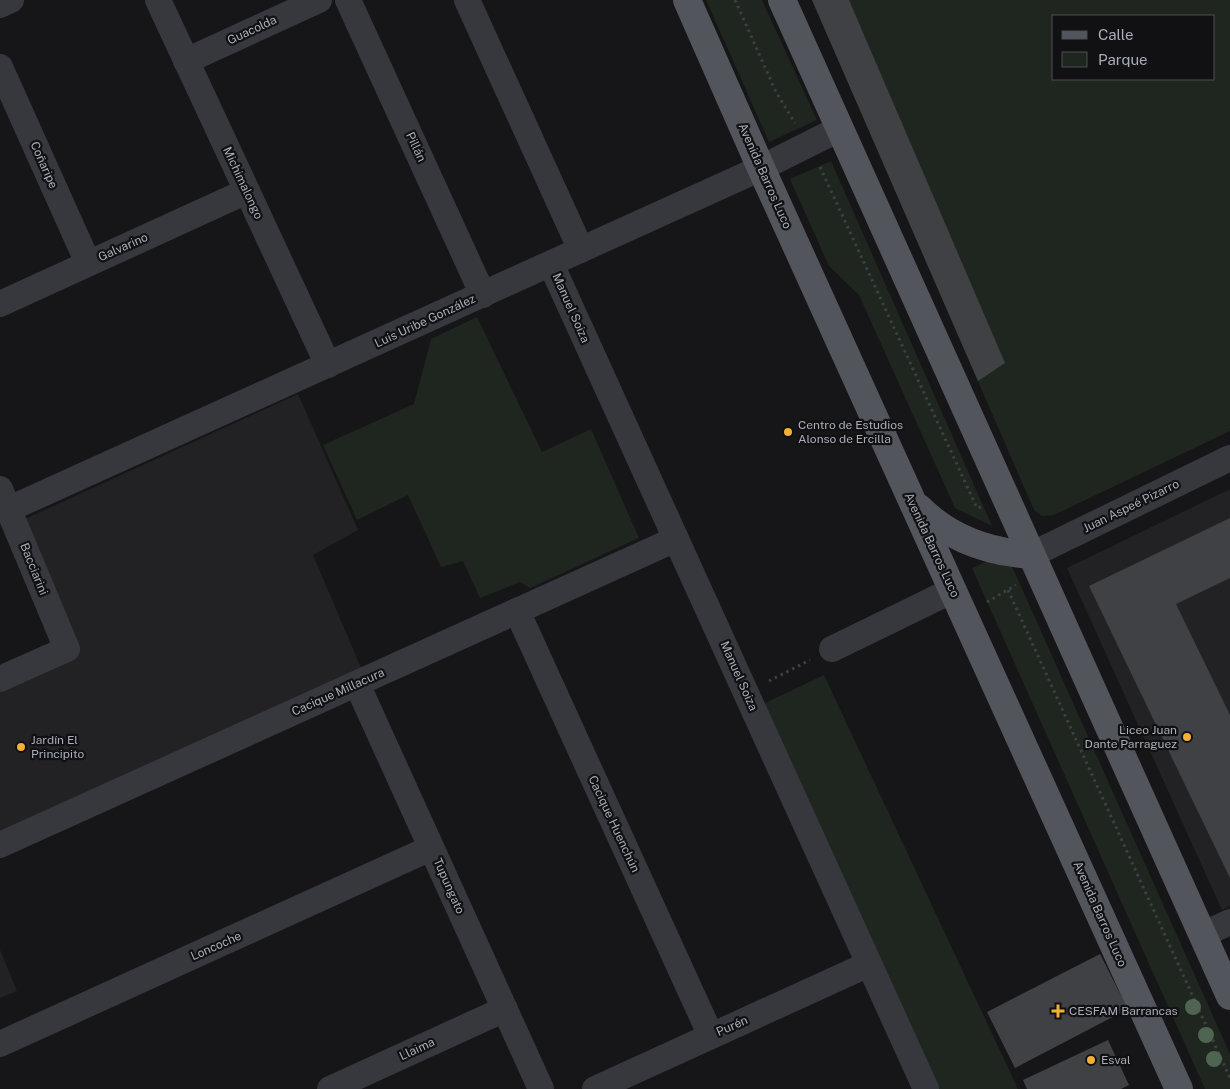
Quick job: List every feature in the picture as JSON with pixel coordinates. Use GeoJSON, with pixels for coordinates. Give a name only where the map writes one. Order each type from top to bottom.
{"type":"FeatureCollection","features":[{"type":"Feature","properties":{"kind":"main road","name":"Avenida Barros Luco"},"geometry":{"type":"LineString","coordinates":[[687,0],[761,168],[1179,1089]]}},
{"type":"Feature","properties":{"kind":"main road"},"geometry":{"type":"LineString","coordinates":[[782,0],[1230,996]]}},
{"type":"Feature","properties":{"kind":"main road"},"geometry":{"type":"LineString","coordinates":[[913,502],[927,516],[960,538],[1035,564]]}},
{"type":"Feature","properties":{"kind":"street"},"geometry":{"type":"LineString","coordinates":[[0,5],[11,0]]}},
{"type":"Feature","properties":{"kind":"street","name":"Michimalongo"},"geometry":{"type":"LineString","coordinates":[[158,0],[328,365]]}},
{"type":"Feature","properties":{"kind":"street","name":"Guacolda"},"geometry":{"type":"LineString","coordinates":[[186,60],[318,0]]}},
{"type":"Feature","properties":{"kind":"street","name":"Pillán"},"geometry":{"type":"LineString","coordinates":[[348,0],[483,295]]}},
{"type":"Feature","properties":{"kind":"street"},"geometry":{"type":"LineString","coordinates":[[466,0],[581,250]]}},
{"type":"Feature","properties":{"kind":"street","name":"Coñaripe"},"geometry":{"type":"LineString","coordinates":[[0,67],[88,263]]}},
{"type":"Feature","properties":{"kind":"street","name":"Luis Uribe González"},"geometry":{"type":"LineString","coordinates":[[4,499],[328,365],[761,168],[839,128]]}},
{"type":"Feature","properties":{"kind":"street","name":"Galvarino"},"geometry":{"type":"LineString","coordinates":[[0,304],[247,191]]}},
{"type":"Feature","properties":{"kind":"street","name":"Manuel Soiza"},"geometry":{"type":"LineString","coordinates":[[551,264],[926,1089]]}},
{"type":"Feature","properties":{"kind":"street","name":"Juan Aspeé Pizarro"},"geometry":{"type":"LineString","coordinates":[[1035,564],[1230,458]]}},
{"type":"Feature","properties":{"kind":"street","name":"Bacciarini"},"geometry":{"type":"LineString","coordinates":[[0,679],[67,649],[4,499]]}},
{"type":"Feature","properties":{"kind":"street","name":"Cacique Millacura"},"geometry":{"type":"LineString","coordinates":[[0,845],[676,539]]}},
{"type":"Feature","properties":{"kind":"street"},"geometry":{"type":"LineString","coordinates":[[832,649],[953,590]]}},
{"type":"Feature","properties":{"kind":"street","name":"Cacique Huenchún"},"geometry":{"type":"LineString","coordinates":[[517,611],[711,1036]]}},
{"type":"Feature","properties":{"kind":"street","name":"Tupungato"},"geometry":{"type":"LineString","coordinates":[[357,684],[541,1089]]}},
{"type":"Feature","properties":{"kind":"street","name":"Loncoche"},"geometry":{"type":"LineString","coordinates":[[0,1044],[431,848]]}},
{"type":"Feature","properties":{"kind":"street"},"geometry":{"type":"LineString","coordinates":[[1202,935],[1230,922]]}},
{"type":"Feature","properties":{"kind":"street","name":"Purén"},"geometry":{"type":"LineString","coordinates":[[595,1089],[869,964]]}},
{"type":"Feature","properties":{"kind":"street","name":"Llaima"},"geometry":{"type":"LineString","coordinates":[[340,1087],[505,1009]]}},
{"type":"Feature","properties":{"kind":"path"},"geometry":{"type":"LineString","coordinates":[[735,0],[776,92],[809,144],[977,508],[1007,502]]}},
{"type":"Feature","properties":{"kind":"path"},"geometry":{"type":"LineString","coordinates":[[964,615],[1008,590],[1035,564]]}},
{"type":"Feature","properties":{"kind":"path"},"geometry":{"type":"LineString","coordinates":[[1008,590],[1230,1078]]}},
{"type":"Feature","properties":{"kind":"path"},"geometry":{"type":"LineString","coordinates":[[746,693],[832,649]]}},
{"type":"Feature","properties":{"kind":"shaded area"},"geometry":{"type":"Polygon","coordinates":[[[298,394],[358,530],[313,555],[362,670],[0,834],[0,690],[75,659],[14,524],[298,394]]]}},
{"type":"Feature","properties":{"kind":"shaded area","name":"Liceo Juan Dante Parraguez"},"geometry":{"type":"Polygon","coordinates":[[[1230,489],[1230,906],[1222,910],[1067,568],[1230,489]]]}},
{"type":"Feature","properties":{"kind":"shaded area"},"geometry":{"type":"Polygon","coordinates":[[[0,950],[17,991],[0,998],[0,950]]]}},
{"type":"Feature","properties":{"kind":"green space"},"geometry":{"type":"Polygon","coordinates":[[[706,0],[762,0],[817,120],[769,142],[706,0]]]}},
{"type":"Feature","properties":{"kind":"green space"},"geometry":{"type":"Polygon","coordinates":[[[812,0],[1230,0],[1230,431],[1054,515],[1042,516],[1034,510],[812,0]]]}},
{"type":"Feature","properties":{"kind":"green space"},"geometry":{"type":"Polygon","coordinates":[[[831,161],[992,526],[955,508],[859,295],[829,266],[790,179],[831,161]]]}},
{"type":"Feature","properties":{"kind":"green space"},"geometry":{"type":"Polygon","coordinates":[[[477,317],[542,452],[591,429],[639,538],[530,588],[520,582],[480,598],[463,561],[441,567],[408,495],[357,520],[323,445],[414,404],[431,339],[477,317]]]}},
{"type":"Feature","properties":{"kind":"green space"},"geometry":{"type":"Polygon","coordinates":[[[1006,553],[1230,1054],[1230,1089],[1205,1089],[972,568],[1006,553]]]}},
{"type":"Feature","properties":{"kind":"green space"},"geometry":{"type":"Polygon","coordinates":[[[824,675],[1018,1089],[938,1089],[761,705],[824,675]]]}},
{"type":"Feature","properties":{"kind":"building"},"geometry":{"type":"Polygon","coordinates":[[[812,0],[849,0],[1005,363],[978,381],[812,0]]]}},
{"type":"Feature","properties":{"kind":"building","name":"Liceo Juan Dante Parraguez"},"geometry":{"type":"Polygon","coordinates":[[[1230,518],[1230,578],[1176,604],[1230,715],[1230,878],[1089,586],[1230,518]]]}},
{"type":"Feature","properties":{"kind":"building","name":"CESFAM Barrancas"},"geometry":{"type":"Polygon","coordinates":[[[1100,954],[1128,1009],[1015,1068],[987,1012],[1100,954]]]}},
{"type":"Feature","properties":{"kind":"building","name":"Esval"},"geometry":{"type":"Polygon","coordinates":[[[1108,1040],[1129,1085],[1121,1089],[1027,1089],[1023,1080],[1108,1040]]]}},
{"type":"Feature","properties":{"kind":"place","name":"Centro de Estudios Alonso de Ercilla"},"geometry":{"type":"Point","coordinates":[788,432]}},
{"type":"Feature","properties":{"kind":"place","name":"Liceo Juan Dante Parraguez"},"geometry":{"type":"Point","coordinates":[1187,737]}},
{"type":"Feature","properties":{"kind":"place","name":"Jardín El Principito"},"geometry":{"type":"Point","coordinates":[21,747]}},
{"type":"Feature","properties":{"kind":"place","name":"CESFAM Barrancas"},"geometry":{"type":"Point","coordinates":[1058,1011]}},
{"type":"Feature","properties":{"kind":"place","name":"Esval"},"geometry":{"type":"Point","coordinates":[1091,1060]}}]}
